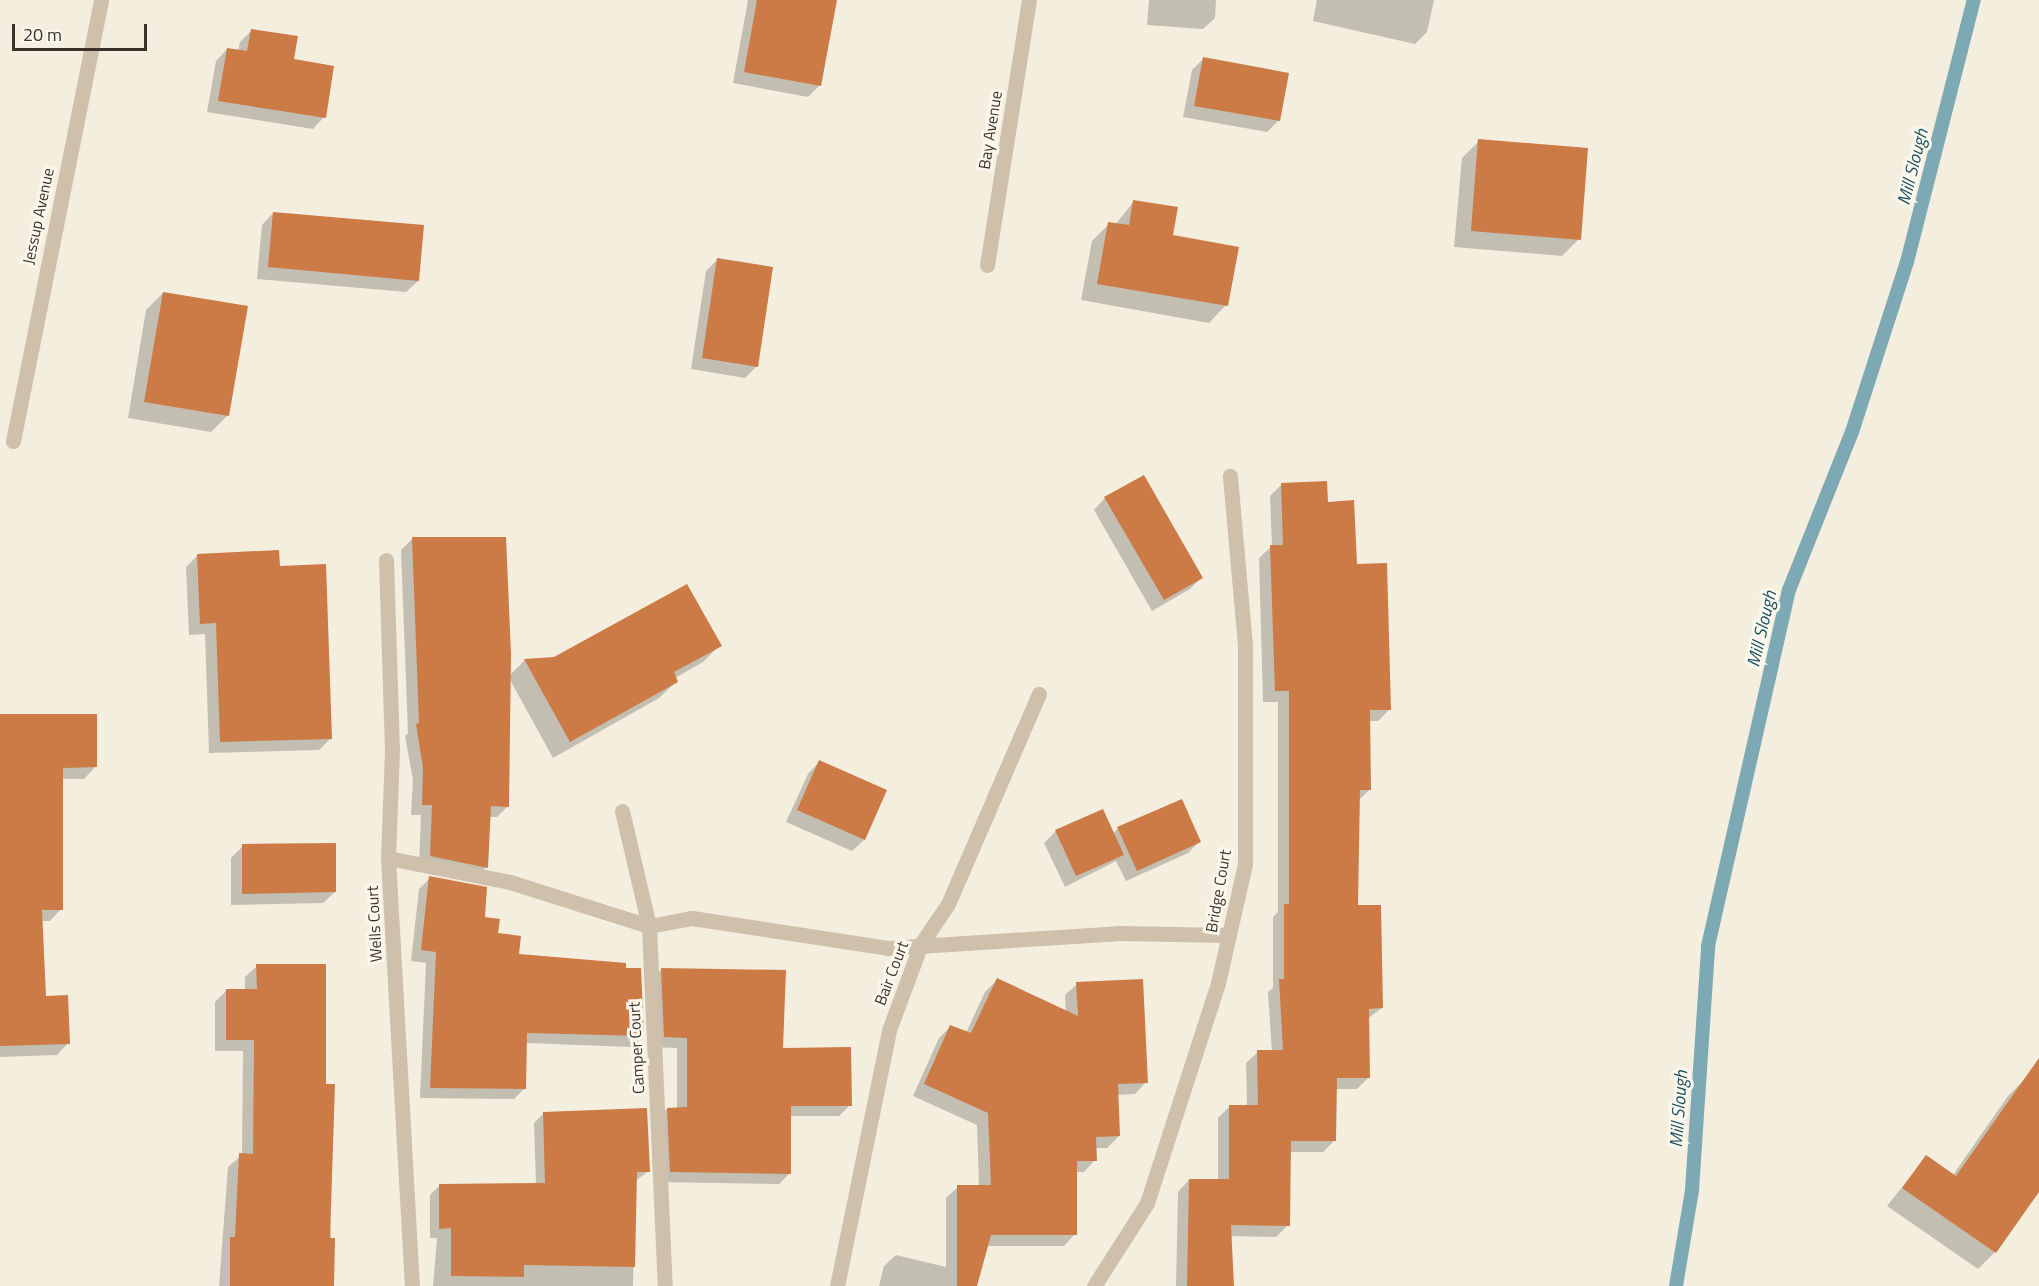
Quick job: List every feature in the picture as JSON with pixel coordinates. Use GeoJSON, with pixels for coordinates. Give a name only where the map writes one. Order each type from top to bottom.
{"type":"FeatureCollection","features":[{"type":"Feature","properties":{"kind":"street","name":"Jessup Avenue"},"geometry":{"type":"LineString","coordinates":[[14,441],[101,0]]}},
{"type":"Feature","properties":{"kind":"street","name":"Bay Avenue"},"geometry":{"type":"LineString","coordinates":[[987,265],[1029,0]]}},
{"type":"Feature","properties":{"kind":"street","name":"Bridge Court"},"geometry":{"type":"LineString","coordinates":[[1094,1286],[1147,1203],[1218,983],[1245,864],[1245,645],[1230,476]]}},
{"type":"Feature","properties":{"kind":"street","name":"Wells Court"},"geometry":{"type":"LineString","coordinates":[[386,560],[392,750],[388,858],[412,1286]]}},
{"type":"Feature","properties":{"kind":"street","name":"Bair Court"},"geometry":{"type":"LineString","coordinates":[[837,1286],[890,1030],[921,944],[948,904],[1039,694]]}},
{"type":"Feature","properties":{"kind":"street","name":"Camper Court"},"geometry":{"type":"LineString","coordinates":[[622,811],[649,926],[665,1286]]}},
{"type":"Feature","properties":{"kind":"street"},"geometry":{"type":"LineString","coordinates":[[388,858],[510,882],[649,926],[692,918],[888,948],[921,944],[1009,943],[1118,933],[1229,935]]}},
{"type":"Feature","properties":{"kind":"building"},"geometry":{"type":"Polygon","coordinates":[[[757,0],[837,0],[821,86],[744,72],[757,0]]]}},
{"type":"Feature","properties":{"kind":"building"},"geometry":{"type":"Polygon","coordinates":[[[251,29],[298,36],[294,59],[334,66],[326,118],[218,101],[227,48],[247,51],[251,29]]]}},
{"type":"Feature","properties":{"kind":"building"},"geometry":{"type":"Polygon","coordinates":[[[1203,57],[1289,73],[1280,121],[1194,106],[1203,57]]]}},
{"type":"Feature","properties":{"kind":"building"},"geometry":{"type":"Polygon","coordinates":[[[1478,139],[1588,148],[1581,240],[1471,231],[1478,139]]]}},
{"type":"Feature","properties":{"kind":"building"},"geometry":{"type":"Polygon","coordinates":[[[1133,200],[1178,207],[1173,235],[1239,247],[1228,306],[1097,284],[1108,222],[1129,225],[1133,200]]]}},
{"type":"Feature","properties":{"kind":"building"},"geometry":{"type":"Polygon","coordinates":[[[273,212],[424,225],[419,281],[268,267],[273,212]]]}},
{"type":"Feature","properties":{"kind":"building"},"geometry":{"type":"Polygon","coordinates":[[[717,258],[773,267],[758,367],[702,358],[717,258]]]}},
{"type":"Feature","properties":{"kind":"building"},"geometry":{"type":"Polygon","coordinates":[[[163,292],[248,306],[229,416],[144,402],[163,292]]]}},
{"type":"Feature","properties":{"kind":"building"},"geometry":{"type":"Polygon","coordinates":[[[1144,475],[1203,578],[1164,600],[1104,497],[1144,475]]]}},
{"type":"Feature","properties":{"kind":"building"},"geometry":{"type":"Polygon","coordinates":[[[1327,481],[1328,502],[1354,500],[1357,564],[1387,563],[1391,710],[1370,710],[1371,790],[1360,790],[1358,905],[1381,905],[1383,1008],[1369,1009],[1370,1078],[1337,1078],[1336,1141],[1291,1141],[1290,1226],[1231,1225],[1234,1286],[1187,1286],[1189,1179],[1229,1179],[1229,1105],[1258,1105],[1257,1050],[1283,1050],[1279,979],[1284,979],[1284,904],[1289,904],[1289,691],[1275,691],[1270,545],[1283,545],[1281,483],[1327,481]]]}},
{"type":"Feature","properties":{"kind":"building"},"geometry":{"type":"Polygon","coordinates":[[[412,537],[506,537],[511,654],[509,807],[491,806],[488,868],[430,856],[432,805],[422,805],[423,768],[416,724],[419,723],[412,537]]]}},
{"type":"Feature","properties":{"kind":"building"},"geometry":{"type":"Polygon","coordinates":[[[279,550],[280,566],[326,564],[332,739],[220,742],[216,623],[200,624],[197,554],[279,550]]]}},
{"type":"Feature","properties":{"kind":"building"},"geometry":{"type":"Polygon","coordinates":[[[687,584],[722,646],[674,672],[678,682],[570,742],[524,659],[554,657],[687,584]]]}},
{"type":"Feature","properties":{"kind":"building"},"geometry":{"type":"Polygon","coordinates":[[[0,714],[97,714],[97,767],[63,768],[63,910],[42,910],[46,996],[68,995],[70,1044],[0,1046],[0,714]]]}},
{"type":"Feature","properties":{"kind":"building"},"geometry":{"type":"Polygon","coordinates":[[[819,760],[887,790],[865,840],[797,810],[819,760]]]}},
{"type":"Feature","properties":{"kind":"building"},"geometry":{"type":"Polygon","coordinates":[[[1182,799],[1201,842],[1137,871],[1117,827],[1182,799]]]}},
{"type":"Feature","properties":{"kind":"building"},"geometry":{"type":"Polygon","coordinates":[[[1103,809],[1124,855],[1076,876],[1055,830],[1103,809]]]}},
{"type":"Feature","properties":{"kind":"building"},"geometry":{"type":"Polygon","coordinates":[[[336,843],[336,892],[242,894],[242,844],[336,843]]]}},
{"type":"Feature","properties":{"kind":"building"},"geometry":{"type":"Polygon","coordinates":[[[429,876],[487,887],[485,917],[500,919],[498,933],[521,936],[519,954],[626,963],[626,968],[641,968],[644,1036],[527,1033],[526,1089],[430,1088],[436,952],[421,950],[429,876]]]}},
{"type":"Feature","properties":{"kind":"building"},"geometry":{"type":"Polygon","coordinates":[[[256,964],[326,964],[326,1084],[335,1084],[330,1238],[335,1238],[334,1286],[230,1286],[230,1237],[235,1237],[239,1153],[253,1154],[254,1040],[226,1040],[226,989],[257,989],[256,964]]]}},
{"type":"Feature","properties":{"kind":"building"},"geometry":{"type":"Polygon","coordinates":[[[661,968],[786,970],[783,1048],[851,1047],[852,1106],[791,1106],[791,1174],[670,1172],[667,1108],[687,1107],[687,1038],[664,1037],[661,968]]]}},
{"type":"Feature","properties":{"kind":"building"},"geometry":{"type":"Polygon","coordinates":[[[997,978],[1078,1016],[1076,982],[1143,979],[1148,1083],[1118,1084],[1120,1136],[1096,1137],[1097,1161],[1077,1161],[1077,1235],[991,1235],[977,1286],[957,1286],[957,1185],[991,1185],[988,1113],[924,1084],[950,1025],[971,1033],[997,978]]]}},
{"type":"Feature","properties":{"kind":"building"},"geometry":{"type":"Polygon","coordinates":[[[2039,1058],[2039,1192],[1996,1253],[1902,1188],[1926,1155],[1956,1176],[2039,1058]]]}},
{"type":"Feature","properties":{"kind":"building"},"geometry":{"type":"Polygon","coordinates":[[[647,1108],[650,1172],[637,1172],[635,1267],[524,1265],[524,1277],[451,1276],[451,1228],[439,1229],[439,1184],[545,1183],[543,1112],[647,1108]]]}},
{"type":"Feature","properties":{"kind":"waterway","name":"Mill Slough"},"geometry":{"type":"LineString","coordinates":[[1676,1286],[1692,1190],[1708,946],[1789,590],[1852,432],[1907,262],[1974,0]]}}]}
